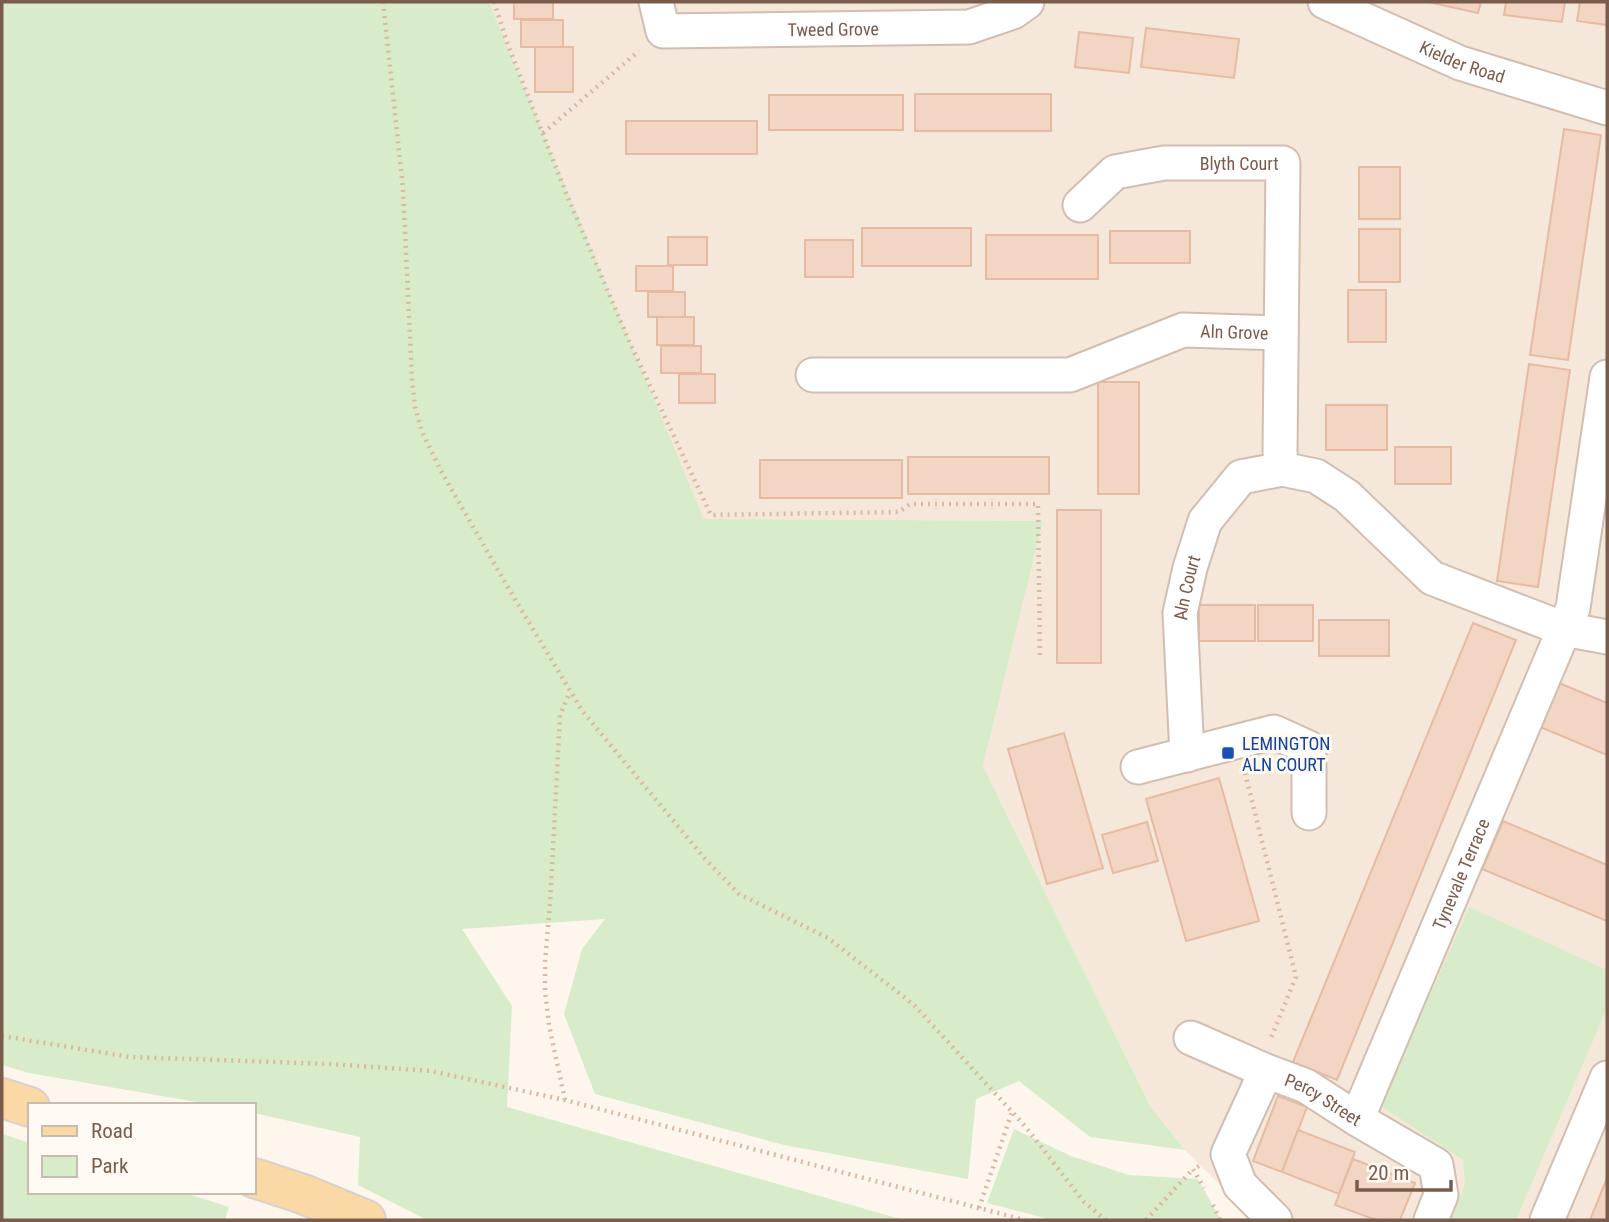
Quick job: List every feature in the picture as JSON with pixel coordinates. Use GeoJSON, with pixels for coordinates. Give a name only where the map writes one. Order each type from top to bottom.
{"type":"FeatureCollection","features":[{"type":"Feature","properties":{"kind":"main road"},"geometry":{"type":"LineString","coordinates":[[2,1098],[28,1106]]}},
{"type":"Feature","properties":{"kind":"main road"},"geometry":{"type":"LineString","coordinates":[[256,1179],[302,1207],[366,1220]]}},
{"type":"Feature","properties":{"kind":"street","name":"Tweed Grove"},"geometry":{"type":"LineString","coordinates":[[660,16],[969,27],[1013,12],[1027,2]]}},
{"type":"Feature","properties":{"kind":"street","name":"Kielder Road"},"geometry":{"type":"LineString","coordinates":[[1325,2],[1460,63],[1607,108]]}},
{"type":"Feature","properties":{"kind":"street","name":"Blyth Court"},"geometry":{"type":"LineString","coordinates":[[1080,205],[1115,172],[1164,163],[1283,163],[1281,333]]}},
{"type":"Feature","properties":{"kind":"street","name":"Aln Grove"},"geometry":{"type":"LineString","coordinates":[[813,375],[1070,375],[1183,330],[1281,333],[1282,469]]}},
{"type":"Feature","properties":{"kind":"street","name":"Tynevale Terrace"},"geometry":{"type":"LineString","coordinates":[[1357,1119],[1573,608],[1607,377]]}},
{"type":"Feature","properties":{"kind":"street"},"geometry":{"type":"LineString","coordinates":[[1282,469],[1316,476],[1347,496],[1432,578],[1564,629],[1607,638]]}},
{"type":"Feature","properties":{"kind":"street","name":"Aln Court"},"geometry":{"type":"LineString","coordinates":[[1187,755],[1180,613],[1190,568],[1205,521],[1241,477],[1282,469]]}},
{"type":"Feature","properties":{"kind":"street"},"geometry":{"type":"LineString","coordinates":[[1138,767],[1273,732],[1309,748],[1309,813]]}},
{"type":"Feature","properties":{"kind":"street"},"geometry":{"type":"LineString","coordinates":[[1191,1038],[1262,1070]]}},
{"type":"Feature","properties":{"kind":"street","name":"Percy Street"},"geometry":{"type":"LineString","coordinates":[[1275,1220],[1240,1185],[1228,1154],[1262,1070],[1306,1086],[1436,1165],[1441,1195],[1431,1220]]}},
{"type":"Feature","properties":{"kind":"street"},"geometry":{"type":"LineString","coordinates":[[1547,1220],[1607,1078]]}},
{"type":"Feature","properties":{"kind":"path"},"geometry":{"type":"LineString","coordinates":[[383,2],[403,188],[415,407],[422,432],[441,471],[510,591],[583,712],[706,860],[739,894],[828,938],[914,1004],[1025,1126],[1084,1202],[1106,1220]]}},
{"type":"Feature","properties":{"kind":"path"},"geometry":{"type":"LineString","coordinates":[[494,2],[566,193],[629,341],[711,515],[899,512],[910,505],[1038,505],[1040,660]]}},
{"type":"Feature","properties":{"kind":"path"},"geometry":{"type":"LineString","coordinates":[[543,133],[660,16]]}},
{"type":"Feature","properties":{"kind":"path"},"geometry":{"type":"LineString","coordinates":[[565,1100],[549,1026],[545,962],[560,715],[570,691]]}},
{"type":"Feature","properties":{"kind":"path"},"geometry":{"type":"LineString","coordinates":[[1237,742],[1296,977],[1262,1070]]}},
{"type":"Feature","properties":{"kind":"path"},"geometry":{"type":"LineString","coordinates":[[2,1036],[130,1057],[332,1064],[432,1071],[565,1100],[1025,1220]]}},
{"type":"Feature","properties":{"kind":"path"},"geometry":{"type":"LineString","coordinates":[[979,1208],[1012,1112]]}},
{"type":"Feature","properties":{"kind":"path"},"geometry":{"type":"LineString","coordinates":[[1146,1220],[1193,1169]]}},
{"type":"Feature","properties":{"kind":"shaded area"},"geometry":{"type":"Polygon","coordinates":[[[489,2],[1607,2],[1607,1220],[1255,1220],[1185,1150],[1150,1106],[983,766],[1043,521],[704,519],[489,2]]]}},
{"type":"Feature","properties":{"kind":"green space"},"geometry":{"type":"Polygon","coordinates":[[[2,2],[489,2],[704,519],[1043,521],[983,766],[1150,1106],[1185,1150],[1090,1137],[1019,1081],[976,1099],[968,1179],[784,1145],[595,1094],[564,1014],[582,949],[605,919],[462,929],[512,1006],[507,1107],[904,1220],[427,1220],[358,1185],[360,1137],[256,1113],[256,1103],[202,1103],[29,1073],[2,1065],[2,2]]]}},
{"type":"Feature","properties":{"kind":"green space"},"geometry":{"type":"Polygon","coordinates":[[[1469,907],[1607,970],[1607,1008],[1516,1220],[1451,1220],[1465,1183],[1463,1160],[1381,1106],[1469,907]]]}},
{"type":"Feature","properties":{"kind":"green space"},"geometry":{"type":"Polygon","coordinates":[[[1014,1129],[1071,1156],[1129,1175],[1198,1179],[1221,1220],[1052,1220],[987,1203],[1014,1129]]]}},
{"type":"Feature","properties":{"kind":"green space"},"geometry":{"type":"Polygon","coordinates":[[[2,1134],[28,1142],[28,1194],[188,1194],[229,1207],[225,1220],[2,1220],[2,1134]]]}},
{"type":"Feature","properties":{"kind":"building"},"geometry":{"type":"Polygon","coordinates":[[[514,2],[553,2],[553,19],[514,19],[514,2]]]}},
{"type":"Feature","properties":{"kind":"building"},"geometry":{"type":"Polygon","coordinates":[[[1428,2],[1481,2],[1478,13],[1428,2]]]}},
{"type":"Feature","properties":{"kind":"building"},"geometry":{"type":"Polygon","coordinates":[[[1506,2],[1565,2],[1562,22],[1504,15],[1506,2]]]}},
{"type":"Feature","properties":{"kind":"building"},"geometry":{"type":"Polygon","coordinates":[[[1580,2],[1607,2],[1607,25],[1577,21],[1580,2]]]}},
{"type":"Feature","properties":{"kind":"building"},"geometry":{"type":"Polygon","coordinates":[[[521,20],[563,20],[563,47],[521,47],[521,20]]]}},
{"type":"Feature","properties":{"kind":"building"},"geometry":{"type":"Polygon","coordinates":[[[1146,28],[1239,39],[1234,78],[1141,67],[1146,28]]]}},
{"type":"Feature","properties":{"kind":"building"},"geometry":{"type":"Polygon","coordinates":[[[1079,32],[1133,38],[1129,73],[1075,67],[1079,32]]]}},
{"type":"Feature","properties":{"kind":"building"},"geometry":{"type":"Polygon","coordinates":[[[535,47],[573,47],[573,92],[535,92],[535,47]]]}},
{"type":"Feature","properties":{"kind":"building"},"geometry":{"type":"Polygon","coordinates":[[[915,94],[1051,94],[1051,131],[915,131],[915,94]]]}},
{"type":"Feature","properties":{"kind":"building"},"geometry":{"type":"Polygon","coordinates":[[[769,95],[903,95],[903,130],[769,130],[769,95]]]}},
{"type":"Feature","properties":{"kind":"building"},"geometry":{"type":"Polygon","coordinates":[[[626,121],[757,121],[757,154],[626,154],[626,121]]]}},
{"type":"Feature","properties":{"kind":"building"},"geometry":{"type":"Polygon","coordinates":[[[1564,129],[1601,135],[1568,360],[1530,355],[1564,129]]]}},
{"type":"Feature","properties":{"kind":"building"},"geometry":{"type":"Polygon","coordinates":[[[1359,167],[1400,167],[1400,219],[1359,219],[1359,167]]]}},
{"type":"Feature","properties":{"kind":"building"},"geometry":{"type":"Polygon","coordinates":[[[862,228],[971,228],[971,266],[862,266],[862,228]]]}},
{"type":"Feature","properties":{"kind":"building"},"geometry":{"type":"Polygon","coordinates":[[[1359,229],[1400,229],[1400,282],[1359,282],[1359,229]]]}},
{"type":"Feature","properties":{"kind":"building"},"geometry":{"type":"Polygon","coordinates":[[[1110,231],[1190,231],[1190,263],[1110,263],[1110,231]]]}},
{"type":"Feature","properties":{"kind":"building"},"geometry":{"type":"Polygon","coordinates":[[[986,235],[1098,235],[1098,279],[986,279],[986,235]]]}},
{"type":"Feature","properties":{"kind":"building"},"geometry":{"type":"Polygon","coordinates":[[[668,237],[707,237],[707,265],[668,265],[668,237]]]}},
{"type":"Feature","properties":{"kind":"building"},"geometry":{"type":"Polygon","coordinates":[[[805,240],[853,240],[853,277],[805,277],[805,240]]]}},
{"type":"Feature","properties":{"kind":"building"},"geometry":{"type":"Polygon","coordinates":[[[636,266],[673,266],[673,291],[636,291],[636,266]]]}},
{"type":"Feature","properties":{"kind":"building"},"geometry":{"type":"Polygon","coordinates":[[[1348,290],[1386,290],[1386,342],[1348,342],[1348,290]]]}},
{"type":"Feature","properties":{"kind":"building"},"geometry":{"type":"Polygon","coordinates":[[[648,292],[685,292],[685,317],[648,317],[648,292]]]}},
{"type":"Feature","properties":{"kind":"building"},"geometry":{"type":"Polygon","coordinates":[[[657,317],[694,317],[694,345],[657,345],[657,317]]]}},
{"type":"Feature","properties":{"kind":"building"},"geometry":{"type":"Polygon","coordinates":[[[661,346],[701,346],[701,373],[661,373],[661,346]]]}},
{"type":"Feature","properties":{"kind":"building"},"geometry":{"type":"Polygon","coordinates":[[[1529,364],[1570,370],[1538,587],[1497,581],[1529,364]]]}},
{"type":"Feature","properties":{"kind":"building"},"geometry":{"type":"Polygon","coordinates":[[[679,374],[715,374],[715,403],[679,403],[679,374]]]}},
{"type":"Feature","properties":{"kind":"building"},"geometry":{"type":"Polygon","coordinates":[[[1098,382],[1139,382],[1139,494],[1098,494],[1098,382]]]}},
{"type":"Feature","properties":{"kind":"building"},"geometry":{"type":"Polygon","coordinates":[[[1326,405],[1387,405],[1387,450],[1326,450],[1326,405]]]}},
{"type":"Feature","properties":{"kind":"building"},"geometry":{"type":"Polygon","coordinates":[[[1395,447],[1451,447],[1451,484],[1395,484],[1395,447]]]}},
{"type":"Feature","properties":{"kind":"building"},"geometry":{"type":"Polygon","coordinates":[[[908,457],[1049,457],[1049,494],[908,494],[908,457]]]}},
{"type":"Feature","properties":{"kind":"building"},"geometry":{"type":"Polygon","coordinates":[[[760,460],[902,460],[902,498],[760,498],[760,460]]]}},
{"type":"Feature","properties":{"kind":"building"},"geometry":{"type":"Polygon","coordinates":[[[1057,510],[1101,510],[1101,663],[1057,663],[1057,510]]]}},
{"type":"Feature","properties":{"kind":"building"},"geometry":{"type":"Polygon","coordinates":[[[1199,605],[1255,605],[1255,641],[1199,641],[1199,605]]]}},
{"type":"Feature","properties":{"kind":"building"},"geometry":{"type":"Polygon","coordinates":[[[1258,605],[1313,605],[1313,641],[1258,641],[1258,605]]]}},
{"type":"Feature","properties":{"kind":"building"},"geometry":{"type":"Polygon","coordinates":[[[1319,620],[1389,620],[1389,656],[1319,656],[1319,620]]]}},
{"type":"Feature","properties":{"kind":"building"},"geometry":{"type":"Polygon","coordinates":[[[1473,623],[1516,640],[1337,1080],[1293,1062],[1473,623]]]}},
{"type":"Feature","properties":{"kind":"building"},"geometry":{"type":"Polygon","coordinates":[[[1559,683],[1607,703],[1607,755],[1540,727],[1559,683]]]}},
{"type":"Feature","properties":{"kind":"building"},"geometry":{"type":"Polygon","coordinates":[[[1064,733],[1103,868],[1047,884],[1008,749],[1064,733]]]}},
{"type":"Feature","properties":{"kind":"building"},"geometry":{"type":"Polygon","coordinates":[[[1219,778],[1259,921],[1186,941],[1146,799],[1219,778]]]}},
{"type":"Feature","properties":{"kind":"building"},"geometry":{"type":"Polygon","coordinates":[[[1503,821],[1607,865],[1607,921],[1482,869],[1503,821]]]}},
{"type":"Feature","properties":{"kind":"building"},"geometry":{"type":"Polygon","coordinates":[[[1147,822],[1158,861],[1113,873],[1102,835],[1147,822]]]}},
{"type":"Feature","properties":{"kind":"building"},"geometry":{"type":"Polygon","coordinates":[[[1278,1096],[1307,1107],[1282,1172],[1253,1161],[1278,1096]]]}},
{"type":"Feature","properties":{"kind":"building"},"geometry":{"type":"Polygon","coordinates":[[[1298,1130],[1355,1152],[1339,1194],[1282,1172],[1298,1130]]]}},
{"type":"Feature","properties":{"kind":"building"},"geometry":{"type":"Polygon","coordinates":[[[1353,1159],[1415,1183],[1400,1220],[1376,1220],[1335,1205],[1353,1159]]]}},
{"type":"Feature","properties":{"kind":"building"},"geometry":{"type":"Polygon","coordinates":[[[1607,1178],[1607,1220],[1590,1220],[1607,1178]]]}},
{"type":"Feature","properties":{"kind":"place","name":"LEMINGTON ALN COURT"},"geometry":{"type":"Point","coordinates":[1228,753]}}]}
